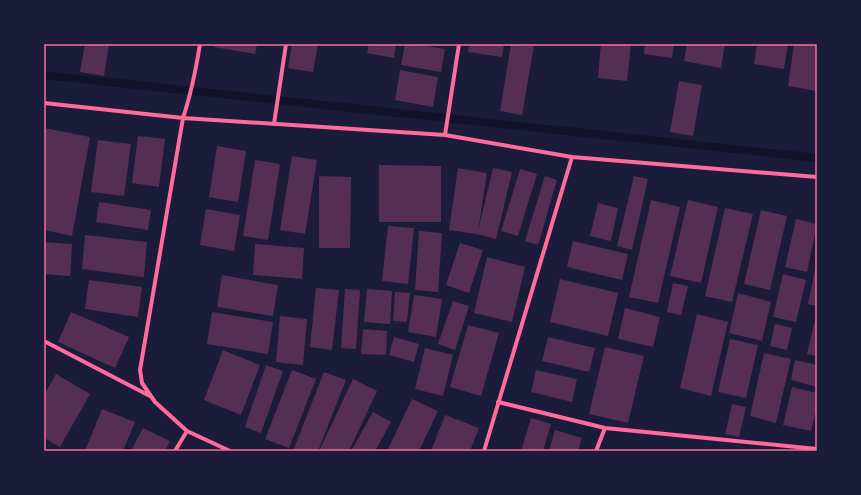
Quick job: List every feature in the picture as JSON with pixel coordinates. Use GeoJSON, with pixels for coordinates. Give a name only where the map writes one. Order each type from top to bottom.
{"type":"FeatureCollection","features":[{"type":"Feature","properties":{"kind":"street"},"geometry":{"type":"LineString","coordinates":[[200,44],[197,67],[183,118],[140,370],[142,383],[155,402],[187,431],[230,451]]}},
{"type":"Feature","properties":{"kind":"street"},"geometry":{"type":"LineString","coordinates":[[274,124],[286,44]]}},
{"type":"Feature","properties":{"kind":"street"},"geometry":{"type":"LineString","coordinates":[[445,135],[459,44]]}},
{"type":"Feature","properties":{"kind":"street"},"geometry":{"type":"LineString","coordinates":[[44,103],[183,118],[445,135],[572,157],[817,177]]}},
{"type":"Feature","properties":{"kind":"street"},"geometry":{"type":"LineString","coordinates":[[484,451],[572,157]]}},
{"type":"Feature","properties":{"kind":"street"},"geometry":{"type":"LineString","coordinates":[[44,341],[151,396]]}},
{"type":"Feature","properties":{"kind":"street"},"geometry":{"type":"LineString","coordinates":[[498,402],[605,428],[817,449]]}},
{"type":"Feature","properties":{"kind":"street"},"geometry":{"type":"LineString","coordinates":[[596,451],[605,428]]}},
{"type":"Feature","properties":{"kind":"street"},"geometry":{"type":"LineString","coordinates":[[175,451],[187,431]]}},
{"type":"Feature","properties":{"kind":"building"},"geometry":{"type":"Polygon","coordinates":[[[85,44],[109,44],[104,76],[80,72],[85,44]]]}},
{"type":"Feature","properties":{"kind":"building"},"geometry":{"type":"Polygon","coordinates":[[[214,44],[257,44],[255,54],[214,47],[214,44]]]}},
{"type":"Feature","properties":{"kind":"building"},"geometry":{"type":"Polygon","coordinates":[[[292,44],[318,44],[313,72],[288,68],[292,44]]]}},
{"type":"Feature","properties":{"kind":"building"},"geometry":{"type":"Polygon","coordinates":[[[369,44],[396,44],[394,58],[367,53],[369,44]]]}},
{"type":"Feature","properties":{"kind":"building"},"geometry":{"type":"Polygon","coordinates":[[[405,44],[415,44],[445,49],[441,72],[401,65],[405,44]]]}},
{"type":"Feature","properties":{"kind":"building"},"geometry":{"type":"Polygon","coordinates":[[[469,44],[504,44],[502,57],[468,52],[469,44]]]}},
{"type":"Feature","properties":{"kind":"building"},"geometry":{"type":"Polygon","coordinates":[[[511,44],[534,46],[522,115],[500,111],[511,44]]]}},
{"type":"Feature","properties":{"kind":"building"},"geometry":{"type":"Polygon","coordinates":[[[601,44],[631,44],[627,81],[598,78],[601,44]]]}},
{"type":"Feature","properties":{"kind":"building"},"geometry":{"type":"Polygon","coordinates":[[[645,44],[674,44],[672,58],[644,54],[645,44]]]}},
{"type":"Feature","properties":{"kind":"building"},"geometry":{"type":"Polygon","coordinates":[[[687,44],[725,44],[721,68],[684,61],[687,44]]]}},
{"type":"Feature","properties":{"kind":"building"},"geometry":{"type":"Polygon","coordinates":[[[757,44],[788,44],[784,69],[754,64],[757,44]]]}},
{"type":"Feature","properties":{"kind":"building"},"geometry":{"type":"Polygon","coordinates":[[[794,44],[817,44],[817,91],[788,86],[794,44]]]}},
{"type":"Feature","properties":{"kind":"building"},"geometry":{"type":"Polygon","coordinates":[[[400,70],[438,77],[433,107],[395,100],[400,70]]]}},
{"type":"Feature","properties":{"kind":"building"},"geometry":{"type":"Polygon","coordinates":[[[679,81],[702,85],[693,136],[670,132],[679,81]]]}},
{"type":"Feature","properties":{"kind":"building"},"geometry":{"type":"Polygon","coordinates":[[[44,128],[90,137],[72,236],[44,230],[44,128]]]}},
{"type":"Feature","properties":{"kind":"building"},"geometry":{"type":"Polygon","coordinates":[[[138,136],[165,139],[159,187],[132,183],[138,136]]]}},
{"type":"Feature","properties":{"kind":"building"},"geometry":{"type":"Polygon","coordinates":[[[98,140],[131,144],[124,196],[91,192],[98,140]]]}},
{"type":"Feature","properties":{"kind":"building"},"geometry":{"type":"Polygon","coordinates":[[[217,146],[246,151],[238,202],[209,197],[217,146]]]}},
{"type":"Feature","properties":{"kind":"building"},"geometry":{"type":"Polygon","coordinates":[[[292,156],[317,160],[305,234],[280,230],[292,156]]]}},
{"type":"Feature","properties":{"kind":"building"},"geometry":{"type":"Polygon","coordinates":[[[255,160],[280,164],[268,240],[243,236],[255,160]]]}},
{"type":"Feature","properties":{"kind":"building"},"geometry":{"type":"Polygon","coordinates":[[[379,165],[441,166],[441,222],[379,222],[379,165]]]}},
{"type":"Feature","properties":{"kind":"building"},"geometry":{"type":"Polygon","coordinates":[[[458,168],[487,173],[478,231],[493,168],[512,172],[496,239],[477,234],[449,230],[458,168]]]}},
{"type":"Feature","properties":{"kind":"building"},"geometry":{"type":"Polygon","coordinates":[[[520,169],[537,174],[518,236],[501,231],[520,169]]]}},
{"type":"Feature","properties":{"kind":"building"},"geometry":{"type":"Polygon","coordinates":[[[319,176],[351,177],[350,248],[319,248],[319,176]]]}},
{"type":"Feature","properties":{"kind":"building"},"geometry":{"type":"Polygon","coordinates":[[[545,176],[557,180],[538,245],[525,241],[545,176]]]}},
{"type":"Feature","properties":{"kind":"building"},"geometry":{"type":"Polygon","coordinates":[[[634,176],[648,179],[632,250],[617,246],[634,176]]]}},
{"type":"Feature","properties":{"kind":"building"},"geometry":{"type":"Polygon","coordinates":[[[651,200],[680,207],[658,303],[629,297],[651,200]]]}},
{"type":"Feature","properties":{"kind":"building"},"geometry":{"type":"Polygon","coordinates":[[[688,200],[718,207],[701,283],[670,276],[688,200]]]}},
{"type":"Feature","properties":{"kind":"building"},"geometry":{"type":"Polygon","coordinates":[[[99,202],[151,210],[148,230],[96,222],[99,202]]]}},
{"type":"Feature","properties":{"kind":"building"},"geometry":{"type":"Polygon","coordinates":[[[598,203],[618,208],[611,241],[590,236],[598,203]]]}},
{"type":"Feature","properties":{"kind":"building"},"geometry":{"type":"Polygon","coordinates":[[[725,208],[753,214],[732,302],[705,296],[725,208]]]}},
{"type":"Feature","properties":{"kind":"building"},"geometry":{"type":"Polygon","coordinates":[[[206,209],[240,215],[234,251],[200,245],[206,209]]]}},
{"type":"Feature","properties":{"kind":"building"},"geometry":{"type":"Polygon","coordinates":[[[761,210],[787,216],[770,290],[744,284],[761,210]]]}},
{"type":"Feature","properties":{"kind":"building"},"geometry":{"type":"Polygon","coordinates":[[[796,219],[817,224],[807,272],[785,267],[796,219]]]}},
{"type":"Feature","properties":{"kind":"building"},"geometry":{"type":"Polygon","coordinates":[[[388,226],[414,228],[408,284],[382,281],[388,226]]]}},
{"type":"Feature","properties":{"kind":"building"},"geometry":{"type":"Polygon","coordinates":[[[419,231],[442,233],[438,292],[415,290],[419,231]]]}},
{"type":"Feature","properties":{"kind":"building"},"geometry":{"type":"Polygon","coordinates":[[[85,235],[147,242],[144,277],[82,269],[85,235]]]}},
{"type":"Feature","properties":{"kind":"building"},"geometry":{"type":"Polygon","coordinates":[[[573,241],[628,254],[622,280],[567,267],[573,241]]]}},
{"type":"Feature","properties":{"kind":"building"},"geometry":{"type":"Polygon","coordinates":[[[44,242],[72,244],[70,276],[44,274],[44,242]]]}},
{"type":"Feature","properties":{"kind":"building"},"geometry":{"type":"Polygon","coordinates":[[[460,243],[483,250],[469,293],[446,285],[460,243]]]}},
{"type":"Feature","properties":{"kind":"building"},"geometry":{"type":"Polygon","coordinates":[[[255,244],[304,248],[302,279],[253,275],[255,244]]]}},
{"type":"Feature","properties":{"kind":"building"},"geometry":{"type":"Polygon","coordinates":[[[487,257],[525,267],[512,322],[474,313],[487,257]]]}},
{"type":"Feature","properties":{"kind":"building"},"geometry":{"type":"Polygon","coordinates":[[[816,265],[817,266],[817,306],[808,304],[816,265]]]}},
{"type":"Feature","properties":{"kind":"building"},"geometry":{"type":"Polygon","coordinates":[[[783,274],[806,280],[796,322],[773,317],[783,274]]]}},
{"type":"Feature","properties":{"kind":"building"},"geometry":{"type":"Polygon","coordinates":[[[222,275],[278,285],[273,316],[217,307],[222,275]]]}},
{"type":"Feature","properties":{"kind":"building"},"geometry":{"type":"Polygon","coordinates":[[[560,279],[618,293],[608,336],[550,322],[560,279]]]}},
{"type":"Feature","properties":{"kind":"building"},"geometry":{"type":"Polygon","coordinates":[[[89,280],[142,287],[138,317],[85,309],[89,280]]]}},
{"type":"Feature","properties":{"kind":"building"},"geometry":{"type":"Polygon","coordinates":[[[673,283],[688,286],[681,315],[667,312],[673,283]]]}},
{"type":"Feature","properties":{"kind":"building"},"geometry":{"type":"Polygon","coordinates":[[[316,288],[339,290],[332,350],[310,347],[316,288]]]}},
{"type":"Feature","properties":{"kind":"building"},"geometry":{"type":"Polygon","coordinates":[[[345,289],[360,290],[356,349],[341,348],[345,289]]]}},
{"type":"Feature","properties":{"kind":"building"},"geometry":{"type":"Polygon","coordinates":[[[367,289],[392,291],[390,324],[364,322],[367,289]]]}},
{"type":"Feature","properties":{"kind":"building"},"geometry":{"type":"Polygon","coordinates":[[[395,292],[410,293],[407,322],[393,321],[395,292]]]}},
{"type":"Feature","properties":{"kind":"building"},"geometry":{"type":"Polygon","coordinates":[[[738,293],[771,302],[762,341],[729,333],[738,293]]]}},
{"type":"Feature","properties":{"kind":"building"},"geometry":{"type":"Polygon","coordinates":[[[414,295],[442,299],[436,337],[408,332],[414,295]]]}},
{"type":"Feature","properties":{"kind":"building"},"geometry":{"type":"Polygon","coordinates":[[[453,301],[469,306],[455,350],[438,344],[453,301]]]}},
{"type":"Feature","properties":{"kind":"building"},"geometry":{"type":"Polygon","coordinates":[[[625,308],[660,317],[653,347],[618,339],[625,308]]]}},
{"type":"Feature","properties":{"kind":"building"},"geometry":{"type":"Polygon","coordinates":[[[71,312],[129,337],[115,368],[58,342],[71,312]]]}},
{"type":"Feature","properties":{"kind":"building"},"geometry":{"type":"Polygon","coordinates":[[[212,312],[273,322],[268,354],[207,344],[212,312]]]}},
{"type":"Feature","properties":{"kind":"building"},"geometry":{"type":"Polygon","coordinates":[[[697,314],[728,322],[711,396],[680,388],[697,314]]]}},
{"type":"Feature","properties":{"kind":"building"},"geometry":{"type":"Polygon","coordinates":[[[280,316],[307,319],[303,365],[276,362],[280,316]]]}},
{"type":"Feature","properties":{"kind":"building"},"geometry":{"type":"Polygon","coordinates":[[[815,320],[817,321],[817,356],[807,354],[815,320]]]}},
{"type":"Feature","properties":{"kind":"building"},"geometry":{"type":"Polygon","coordinates":[[[775,324],[792,328],[787,350],[770,346],[775,324]]]}},
{"type":"Feature","properties":{"kind":"building"},"geometry":{"type":"Polygon","coordinates":[[[468,325],[499,333],[481,396],[450,387],[468,325]]]}},
{"type":"Feature","properties":{"kind":"building"},"geometry":{"type":"Polygon","coordinates":[[[363,329],[387,331],[386,355],[361,354],[363,329]]]}},
{"type":"Feature","properties":{"kind":"building"},"geometry":{"type":"Polygon","coordinates":[[[394,337],[419,344],[414,362],[389,355],[394,337]]]}},
{"type":"Feature","properties":{"kind":"building"},"geometry":{"type":"Polygon","coordinates":[[[548,337],[595,348],[589,372],[542,361],[548,337]]]}},
{"type":"Feature","properties":{"kind":"building"},"geometry":{"type":"Polygon","coordinates":[[[730,339],[758,345],[746,398],[718,392],[730,339]]]}},
{"type":"Feature","properties":{"kind":"building"},"geometry":{"type":"Polygon","coordinates":[[[605,347],[644,356],[628,423],[589,414],[605,347]]]}},
{"type":"Feature","properties":{"kind":"building"},"geometry":{"type":"Polygon","coordinates":[[[425,348],[453,355],[443,396],[415,389],[425,348]]]}},
{"type":"Feature","properties":{"kind":"building"},"geometry":{"type":"Polygon","coordinates":[[[223,350],[260,365],[241,415],[204,400],[223,350]]]}},
{"type":"Feature","properties":{"kind":"building"},"geometry":{"type":"Polygon","coordinates":[[[764,353],[791,359],[776,423],[750,416],[764,353]]]}},
{"type":"Feature","properties":{"kind":"building"},"geometry":{"type":"Polygon","coordinates":[[[795,360],[817,365],[817,387],[791,380],[795,360]]]}},
{"type":"Feature","properties":{"kind":"building"},"geometry":{"type":"Polygon","coordinates":[[[266,365],[283,371],[261,433],[245,427],[266,365]]]}},
{"type":"Feature","properties":{"kind":"building"},"geometry":{"type":"Polygon","coordinates":[[[292,370],[316,379],[289,448],[265,439],[292,370]]]}},
{"type":"Feature","properties":{"kind":"building"},"geometry":{"type":"Polygon","coordinates":[[[536,370],[577,379],[572,402],[531,392],[536,370]]]}},
{"type":"Feature","properties":{"kind":"building"},"geometry":{"type":"Polygon","coordinates":[[[324,372],[346,380],[318,451],[293,451],[324,372]]]}},
{"type":"Feature","properties":{"kind":"building"},"geometry":{"type":"Polygon","coordinates":[[[56,374],[90,394],[60,447],[44,438],[44,395],[56,374]]]}},
{"type":"Feature","properties":{"kind":"building"},"geometry":{"type":"Polygon","coordinates":[[[353,379],[377,391],[349,451],[319,451],[353,379]]]}},
{"type":"Feature","properties":{"kind":"building"},"geometry":{"type":"Polygon","coordinates":[[[792,387],[817,393],[817,406],[811,431],[783,425],[792,387]]]}},
{"type":"Feature","properties":{"kind":"building"},"geometry":{"type":"Polygon","coordinates":[[[412,399],[438,411],[419,451],[387,451],[412,399]]]}},
{"type":"Feature","properties":{"kind":"building"},"geometry":{"type":"Polygon","coordinates":[[[732,404],[746,407],[739,437],[725,434],[732,404]]]}},
{"type":"Feature","properties":{"kind":"building"},"geometry":{"type":"Polygon","coordinates":[[[102,409],[135,422],[123,451],[85,451],[102,409]]]}},
{"type":"Feature","properties":{"kind":"building"},"geometry":{"type":"Polygon","coordinates":[[[373,412],[391,422],[375,451],[351,451],[373,412]]]}},
{"type":"Feature","properties":{"kind":"building"},"geometry":{"type":"Polygon","coordinates":[[[445,415],[479,428],[470,451],[431,451],[445,415]]]}},
{"type":"Feature","properties":{"kind":"building"},"geometry":{"type":"Polygon","coordinates":[[[531,418],[551,424],[543,451],[521,451],[531,418]]]}},
{"type":"Feature","properties":{"kind":"building"},"geometry":{"type":"Polygon","coordinates":[[[143,428],[170,441],[165,451],[131,451],[143,428]]]}},
{"type":"Feature","properties":{"kind":"building"},"geometry":{"type":"Polygon","coordinates":[[[555,430],[582,438],[578,451],[549,451],[555,430]]]}},
{"type":"Feature","properties":{"kind":"waterway"},"geometry":{"type":"LineString","coordinates":[[44,75],[817,158]]}}]}
